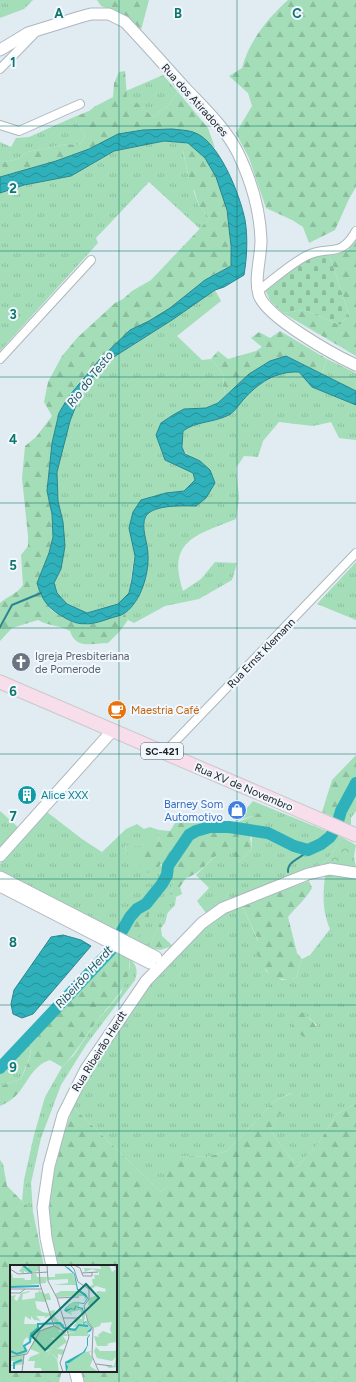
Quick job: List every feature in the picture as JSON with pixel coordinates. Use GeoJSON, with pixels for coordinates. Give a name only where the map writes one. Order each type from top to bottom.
{"type":"FeatureCollection","features":[{"type":"Feature","properties":{"kind":"main road","name":"Rua XV de Novembro"},"geometry":{"type":"LineString","coordinates":[[0,682],[352,833]]}},
{"type":"Feature","properties":{"kind":"street","name":"Rua dos Atiradores"},"geometry":{"type":"LineString","coordinates":[[0,50],[21,36],[38,29],[91,14],[109,14],[115,16],[130,28],[216,122],[237,151],[246,171],[257,207],[261,242],[258,290]]}},
{"type":"Feature","properties":{"kind":"street"},"geometry":{"type":"LineString","coordinates":[[0,69],[38,29]]}},
{"type":"Feature","properties":{"kind":"street"},"geometry":{"type":"LineString","coordinates":[[0,125],[19,131],[80,104]]}},
{"type":"Feature","properties":{"kind":"street"},"geometry":{"type":"LineString","coordinates":[[356,231],[348,243],[341,249],[305,257],[258,290],[263,303],[278,318],[332,353],[356,365]]}},
{"type":"Feature","properties":{"kind":"street"},"geometry":{"type":"LineString","coordinates":[[0,359],[91,260]]}},
{"type":"Feature","properties":{"kind":"street","name":"Rua Ernst Klemann"},"geometry":{"type":"LineString","coordinates":[[164,752],[356,553]]}},
{"type":"Feature","properties":{"kind":"street"},"geometry":{"type":"LineString","coordinates":[[0,856],[113,730]]}},
{"type":"Feature","properties":{"kind":"street","name":"Rua Ribeirão Herdt"},"geometry":{"type":"LineString","coordinates":[[52,1265],[46,1238],[43,1207],[49,1166],[64,1115],[86,1069],[146,982],[155,962],[174,951],[212,915],[238,901],[293,879],[320,871],[330,870],[356,873]]}},
{"type":"Feature","properties":{"kind":"street"},"geometry":{"type":"LineString","coordinates":[[0,877],[155,962]]}},
{"type":"Feature","properties":{"kind":"street"},"geometry":{"type":"LineString","coordinates":[[0,886],[111,938]]}},
{"type":"Feature","properties":{"kind":"street"},"geometry":{"type":"LineString","coordinates":[[76,1372],[78,1382]]}},
{"type":"Feature","properties":{"kind":"green space"},"geometry":{"type":"Polygon","coordinates":[[[0,0],[33,0],[24,9],[0,18],[0,0]]]}},
{"type":"Feature","properties":{"kind":"green space"},"geometry":{"type":"Polygon","coordinates":[[[97,0],[149,0],[141,30],[122,14],[101,6],[97,0]]]}},
{"type":"Feature","properties":{"kind":"green space"},"geometry":{"type":"Polygon","coordinates":[[[288,0],[356,0],[356,187],[335,230],[309,243],[303,227],[292,220],[266,208],[249,158],[236,133],[252,106],[248,93],[229,76],[242,68],[254,39],[273,14],[288,0]]]}},
{"type":"Feature","properties":{"kind":"green space"},"geometry":{"type":"Polygon","coordinates":[[[125,71],[127,97],[138,103],[154,117],[168,106],[178,92],[208,128],[215,148],[194,132],[172,129],[143,130],[118,134],[89,149],[56,161],[0,177],[0,171],[4,162],[18,159],[27,152],[67,144],[78,145],[86,137],[74,117],[89,111],[113,97],[114,83],[119,72],[125,71]]]}},
{"type":"Feature","properties":{"kind":"green space"},"geometry":{"type":"Polygon","coordinates":[[[163,75],[178,92],[168,106],[154,117],[137,103],[126,97],[126,91],[163,75]]]}},
{"type":"Feature","properties":{"kind":"green space"},"geometry":{"type":"Polygon","coordinates":[[[74,117],[86,137],[78,145],[67,144],[27,152],[18,159],[4,162],[0,171],[0,142],[11,147],[16,138],[29,137],[74,117]]]}},
{"type":"Feature","properties":{"kind":"green space"},"geometry":{"type":"Polygon","coordinates":[[[164,141],[188,143],[183,152],[189,179],[199,206],[210,218],[200,229],[149,182],[96,238],[98,243],[0,351],[0,193],[24,185],[71,176],[114,151],[164,141]]]}},
{"type":"Feature","properties":{"kind":"green space"},"geometry":{"type":"Polygon","coordinates":[[[188,143],[204,157],[212,167],[223,194],[229,224],[231,266],[205,280],[170,308],[149,321],[130,330],[83,378],[69,396],[59,413],[52,443],[47,491],[52,514],[53,537],[49,553],[37,583],[51,610],[72,622],[85,625],[125,614],[128,620],[108,643],[80,643],[76,641],[70,631],[38,620],[12,628],[0,641],[0,603],[18,591],[23,585],[21,555],[28,546],[22,478],[25,446],[36,437],[52,416],[44,402],[48,382],[62,356],[77,338],[115,303],[151,280],[210,218],[199,206],[194,190],[187,194],[185,188],[189,179],[183,151],[188,143]]]}},
{"type":"Feature","properties":{"kind":"green space"},"geometry":{"type":"Polygon","coordinates":[[[356,240],[356,356],[283,313],[304,310],[340,325],[349,314],[329,254],[347,251],[356,240]]]}},
{"type":"Feature","properties":{"kind":"green space"},"geometry":{"type":"Polygon","coordinates":[[[329,254],[349,314],[340,325],[304,310],[283,313],[271,302],[265,290],[311,257],[329,254]]]}},
{"type":"Feature","properties":{"kind":"green space"},"geometry":{"type":"Polygon","coordinates":[[[215,290],[221,301],[177,336],[202,360],[211,359],[223,374],[225,396],[218,403],[206,408],[184,409],[156,435],[165,460],[193,473],[195,480],[184,491],[166,493],[142,500],[129,593],[118,604],[87,613],[67,604],[57,593],[54,583],[61,568],[63,522],[58,501],[57,472],[70,421],[79,398],[88,382],[109,360],[172,320],[215,290]]]}},
{"type":"Feature","properties":{"kind":"green space"},"geometry":{"type":"Polygon","coordinates":[[[280,331],[327,359],[322,374],[286,356],[249,374],[225,396],[223,374],[211,359],[218,351],[228,359],[256,351],[262,347],[251,338],[259,332],[270,338],[280,331]]]}},
{"type":"Feature","properties":{"kind":"green space"},"geometry":{"type":"Polygon","coordinates":[[[327,359],[356,373],[356,391],[322,374],[327,359]]]}},
{"type":"Feature","properties":{"kind":"green space"},"geometry":{"type":"Polygon","coordinates":[[[285,372],[299,372],[312,387],[356,405],[356,440],[339,438],[331,422],[313,426],[279,422],[263,441],[258,457],[244,456],[236,468],[239,498],[236,519],[198,535],[188,542],[182,550],[179,560],[179,574],[183,591],[201,579],[215,562],[237,563],[232,580],[199,599],[165,606],[134,623],[128,620],[125,614],[137,599],[148,556],[143,526],[147,515],[156,508],[196,506],[200,461],[186,453],[184,450],[183,431],[194,425],[217,420],[229,415],[254,389],[266,381],[285,372]]]}},
{"type":"Feature","properties":{"kind":"green space"},"geometry":{"type":"Polygon","coordinates":[[[356,562],[356,620],[317,604],[356,562]]]}},
{"type":"Feature","properties":{"kind":"green space"},"geometry":{"type":"Polygon","coordinates":[[[356,755],[356,781],[351,786],[338,819],[322,812],[332,780],[356,755]]]}},
{"type":"Feature","properties":{"kind":"green space"},"geometry":{"type":"Polygon","coordinates":[[[356,781],[356,811],[351,818],[351,826],[338,819],[351,786],[356,781]]]}},
{"type":"Feature","properties":{"kind":"green space"},"geometry":{"type":"Polygon","coordinates":[[[253,801],[341,837],[332,854],[322,864],[221,904],[206,913],[197,901],[209,888],[196,875],[223,849],[234,848],[239,862],[252,849],[254,830],[263,813],[239,820],[233,824],[253,801]]]}},
{"type":"Feature","properties":{"kind":"green space"},"geometry":{"type":"Polygon","coordinates":[[[0,811],[19,828],[0,849],[0,811]]]}},
{"type":"Feature","properties":{"kind":"green space"},"geometry":{"type":"Polygon","coordinates":[[[47,812],[82,839],[102,852],[126,829],[137,824],[144,829],[150,827],[159,830],[158,843],[145,843],[138,847],[125,846],[127,854],[174,870],[174,881],[170,894],[176,897],[175,905],[161,920],[149,948],[0,871],[0,864],[47,812]]]}},
{"type":"Feature","properties":{"kind":"green space"},"geometry":{"type":"Polygon","coordinates":[[[263,812],[265,819],[262,826],[253,827],[250,839],[252,849],[239,862],[234,859],[234,848],[220,853],[199,871],[186,878],[180,887],[182,894],[176,897],[170,894],[174,881],[174,870],[161,864],[154,872],[143,873],[136,858],[127,854],[125,845],[138,847],[145,843],[158,843],[159,830],[170,831],[177,820],[185,815],[233,824],[263,812]]]}},
{"type":"Feature","properties":{"kind":"green space"},"geometry":{"type":"Polygon","coordinates":[[[341,837],[356,845],[354,856],[356,868],[322,864],[332,854],[341,837]]]}},
{"type":"Feature","properties":{"kind":"green space"},"geometry":{"type":"Polygon","coordinates":[[[325,875],[356,878],[356,1103],[337,1114],[317,1145],[297,1167],[270,1130],[292,1093],[276,1100],[227,1151],[207,1157],[182,1156],[167,1186],[161,1192],[73,1107],[103,1053],[144,993],[167,966],[210,921],[242,905],[258,941],[266,971],[282,980],[296,978],[302,959],[310,955],[330,929],[324,909],[325,875]],[[308,1017],[301,1033],[308,1039],[317,1025],[308,1017]]]}},
{"type":"Feature","properties":{"kind":"green space"},"geometry":{"type":"Polygon","coordinates":[[[309,881],[312,888],[310,892],[288,917],[297,953],[302,959],[296,978],[280,979],[269,973],[264,968],[255,947],[258,940],[242,905],[309,881]]]}},
{"type":"Feature","properties":{"kind":"green space"},"geometry":{"type":"Polygon","coordinates":[[[168,911],[165,923],[161,928],[162,936],[173,946],[160,950],[149,948],[161,920],[168,911]]]}},
{"type":"Feature","properties":{"kind":"green space"},"geometry":{"type":"Polygon","coordinates":[[[149,912],[149,918],[144,923],[144,930],[135,939],[131,936],[131,927],[133,923],[141,914],[149,912]]]}},
{"type":"Feature","properties":{"kind":"green space"},"geometry":{"type":"Polygon","coordinates":[[[107,946],[129,958],[128,976],[125,985],[72,1056],[62,1067],[50,1060],[42,1064],[34,1071],[14,1098],[0,1106],[0,1086],[21,1079],[30,1054],[31,1043],[29,1038],[34,1029],[53,1006],[89,971],[107,946]]]}},
{"type":"Feature","properties":{"kind":"green space"},"geometry":{"type":"Polygon","coordinates":[[[129,958],[134,963],[136,968],[135,980],[86,1045],[61,1085],[41,1138],[31,1183],[33,1212],[22,1201],[24,1180],[34,1135],[45,1097],[62,1067],[74,1055],[97,1021],[121,993],[130,967],[129,958]]]}},
{"type":"Feature","properties":{"kind":"green space"},"geometry":{"type":"Polygon","coordinates":[[[303,1012],[317,1028],[316,1036],[313,1041],[293,1030],[292,1020],[303,1012]]]}},
{"type":"Feature","properties":{"kind":"green space"},"geometry":{"type":"Polygon","coordinates":[[[29,1038],[31,1043],[30,1054],[21,1079],[0,1086],[0,1069],[29,1038]]]}},
{"type":"Feature","properties":{"kind":"green space"},"geometry":{"type":"Polygon","coordinates":[[[293,1093],[270,1130],[297,1167],[317,1145],[337,1114],[356,1103],[356,1382],[82,1382],[79,1372],[117,1372],[117,1265],[55,1265],[49,1225],[49,1205],[55,1166],[73,1107],[161,1192],[167,1186],[167,1163],[182,1156],[207,1157],[227,1151],[276,1100],[293,1093]]]}},
{"type":"Feature","properties":{"kind":"green space"},"geometry":{"type":"Polygon","coordinates":[[[0,1160],[3,1164],[7,1186],[33,1212],[44,1265],[10,1265],[10,1372],[62,1372],[59,1382],[0,1382],[0,1160]]]}},
{"type":"Feature","properties":{"kind":"water","name":"Rio do Testo"},"geometry":{"type":"Polygon","coordinates":[[[172,129],[191,131],[202,137],[220,157],[227,170],[233,183],[245,220],[247,247],[244,275],[224,287],[215,290],[172,320],[109,360],[88,382],[79,398],[70,421],[57,472],[58,501],[63,522],[65,546],[61,569],[54,583],[57,593],[67,604],[87,613],[118,604],[129,593],[135,556],[129,528],[133,512],[141,500],[166,493],[184,491],[195,480],[193,473],[165,460],[156,435],[161,423],[173,415],[184,409],[206,408],[218,403],[249,374],[270,361],[286,356],[356,391],[356,405],[312,387],[299,372],[291,372],[275,376],[261,383],[229,415],[223,418],[193,425],[183,431],[182,447],[185,454],[200,461],[210,470],[215,483],[206,498],[196,506],[177,506],[156,509],[146,516],[144,525],[148,550],[148,562],[143,587],[140,594],[131,608],[125,613],[98,622],[82,624],[72,622],[51,608],[44,601],[37,583],[49,553],[53,537],[52,514],[47,491],[52,443],[59,413],[69,396],[100,359],[130,330],[149,321],[170,308],[205,280],[231,266],[231,246],[227,210],[216,177],[205,158],[188,143],[164,141],[114,151],[71,176],[24,185],[0,193],[0,177],[56,161],[89,149],[118,134],[143,130],[172,129]]]}},
{"type":"Feature","properties":{"kind":"water"},"geometry":{"type":"Polygon","coordinates":[[[63,935],[81,940],[91,946],[33,1014],[22,1018],[13,1014],[11,1004],[14,990],[51,937],[63,935]]]}},
{"type":"Feature","properties":{"kind":"waterway"},"geometry":{"type":"LineString","coordinates":[[0,627],[12,605],[41,593]]}},
{"type":"Feature","properties":{"kind":"waterway","name":"Ribeirão Herdt"},"geometry":{"type":"LineString","coordinates":[[0,1068],[111,950],[130,917],[137,909],[146,904],[162,884],[167,875],[168,866],[189,835],[196,831],[210,827],[229,827],[268,833],[294,846],[308,850],[321,844],[330,837],[336,828],[341,811],[356,783]]}},
{"type":"Feature","properties":{"kind":"waterway"},"geometry":{"type":"LineString","coordinates":[[288,872],[288,868],[292,862],[308,850]]}},
{"type":"Feature","properties":{"kind":"place","name":"Igreja Presbiteriana de Pomerode"},"geometry":{"type":"Point","coordinates":[21,662]}},
{"type":"Feature","properties":{"kind":"place","name":"Maestria Café"},"geometry":{"type":"Point","coordinates":[117,710]}},
{"type":"Feature","properties":{"kind":"place","name":"Alice XXX"},"geometry":{"type":"Point","coordinates":[27,795]}},
{"type":"Feature","properties":{"kind":"place","name":"Barney Som Automotivo"},"geometry":{"type":"Point","coordinates":[237,810]}}]}
